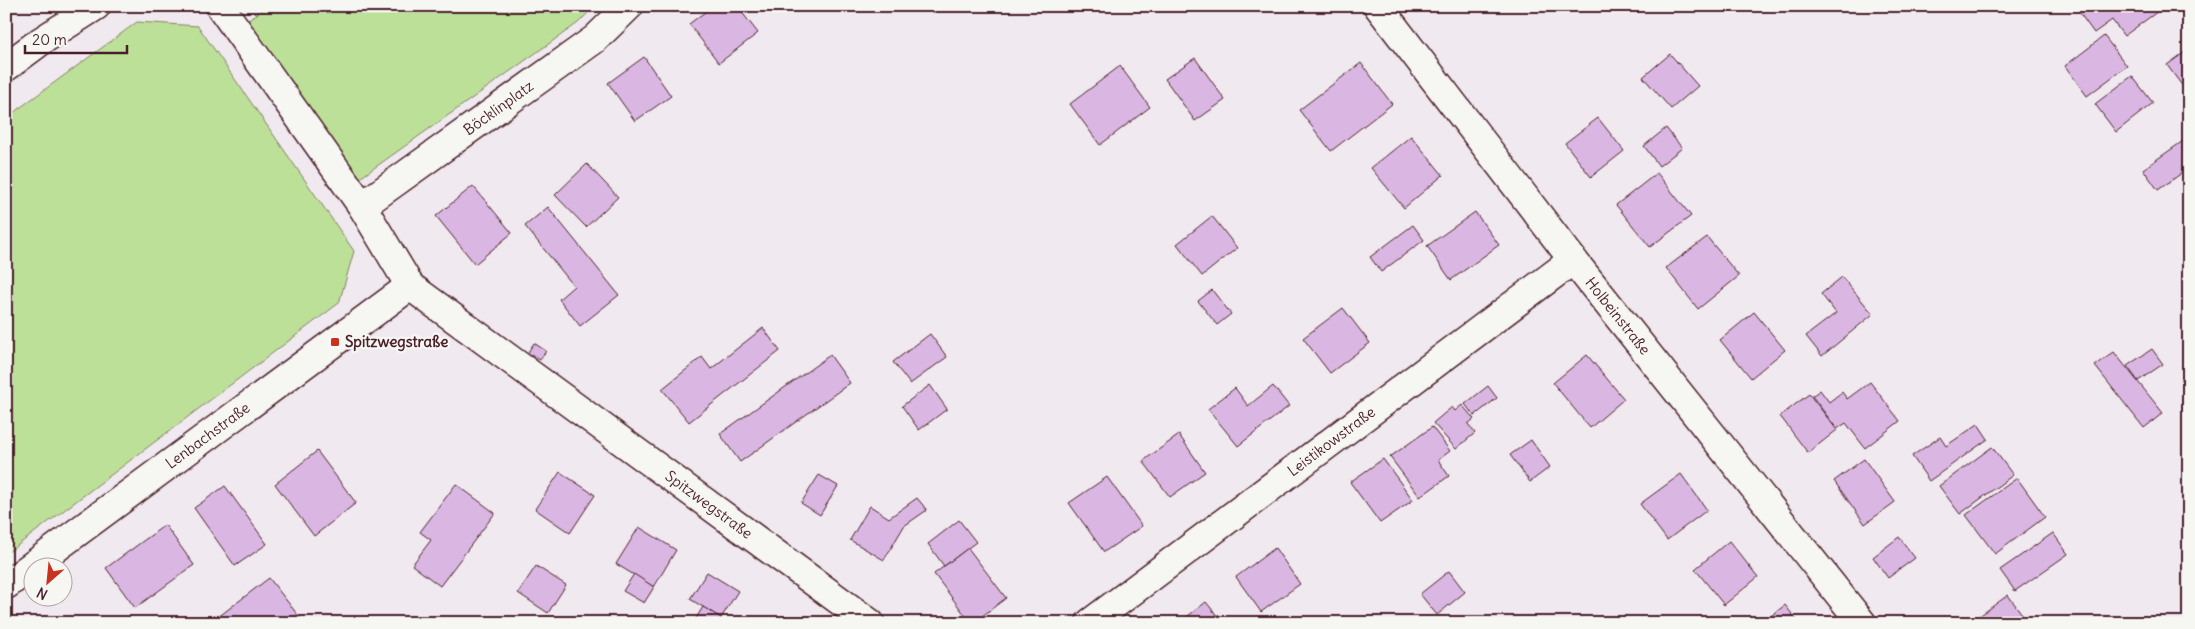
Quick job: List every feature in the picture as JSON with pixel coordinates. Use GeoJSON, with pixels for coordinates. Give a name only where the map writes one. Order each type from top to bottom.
{"type":"FeatureCollection","features":[{"type":"Feature","properties":{"kind":"street"},"geometry":{"type":"LineString","coordinates":[[6,67],[41,41],[96,6]]}},
{"type":"Feature","properties":{"kind":"street","name":"Böcklinplatz"},"geometry":{"type":"LineString","coordinates":[[362,206],[595,39],[629,6]]}},
{"type":"Feature","properties":{"kind":"street","name":"Holbeinstraße"},"geometry":{"type":"LineString","coordinates":[[1378,6],[1573,260],[1862,623]]}},
{"type":"Feature","properties":{"kind":"street","name":"Spitzwegstraße"},"geometry":{"type":"LineString","coordinates":[[223,7],[362,206],[410,286],[870,623]]}},
{"type":"Feature","properties":{"kind":"street","name":"Leistikowstraße"},"geometry":{"type":"LineString","coordinates":[[1090,623],[1573,260]]}},
{"type":"Feature","properties":{"kind":"street","name":"Lenbachstraße"},"geometry":{"type":"LineString","coordinates":[[6,585],[410,286]]}},
{"type":"Feature","properties":{"kind":"green space"},"geometry":{"type":"Polygon","coordinates":[[[268,6],[595,6],[578,23],[360,178],[243,24],[268,6]]]}},
{"type":"Feature","properties":{"kind":"green space"},"geometry":{"type":"Polygon","coordinates":[[[137,22],[198,26],[354,251],[339,303],[6,554],[6,118],[137,22]]]}},
{"type":"Feature","properties":{"kind":"building"},"geometry":{"type":"Polygon","coordinates":[[[713,6],[737,6],[758,33],[719,63],[689,24],[713,6]]]}},
{"type":"Feature","properties":{"kind":"building"},"geometry":{"type":"Polygon","coordinates":[[[2078,6],[2165,6],[2124,36],[2112,20],[2094,33],[2076,8],[2078,6]]]}},
{"type":"Feature","properties":{"kind":"building"},"geometry":{"type":"Polygon","coordinates":[[[2104,36],[2127,66],[2087,96],[2065,66],[2104,36]]]}},
{"type":"Feature","properties":{"kind":"building"},"geometry":{"type":"Polygon","coordinates":[[[2189,49],[2189,95],[2167,65],[2189,49]]]}},
{"type":"Feature","properties":{"kind":"building"},"geometry":{"type":"Polygon","coordinates":[[[1670,54],[1698,86],[1671,109],[1643,77],[1670,54]]]}},
{"type":"Feature","properties":{"kind":"building"},"geometry":{"type":"Polygon","coordinates":[[[644,57],[671,96],[635,121],[608,83],[644,57]]]}},
{"type":"Feature","properties":{"kind":"building"},"geometry":{"type":"Polygon","coordinates":[[[1195,58],[1225,100],[1195,121],[1165,79],[1195,58]]]}},
{"type":"Feature","properties":{"kind":"building"},"geometry":{"type":"Polygon","coordinates":[[[1361,63],[1392,104],[1331,151],[1299,110],[1361,63]]]}},
{"type":"Feature","properties":{"kind":"building"},"geometry":{"type":"Polygon","coordinates":[[[1120,66],[1150,107],[1100,145],[1070,104],[1120,66]]]}},
{"type":"Feature","properties":{"kind":"building"},"geometry":{"type":"Polygon","coordinates":[[[2132,76],[2153,103],[2116,132],[2095,104],[2132,76]]]}},
{"type":"Feature","properties":{"kind":"building"},"geometry":{"type":"Polygon","coordinates":[[[1598,118],[1624,151],[1591,177],[1565,143],[1598,118]]]}},
{"type":"Feature","properties":{"kind":"building"},"geometry":{"type":"Polygon","coordinates":[[[1666,128],[1682,148],[1659,166],[1644,146],[1666,128]]]}},
{"type":"Feature","properties":{"kind":"building"},"geometry":{"type":"Polygon","coordinates":[[[1411,136],[1443,175],[1404,208],[1371,168],[1411,136]]]}},
{"type":"Feature","properties":{"kind":"building"},"geometry":{"type":"Polygon","coordinates":[[[2186,139],[2189,143],[2189,168],[2158,190],[2143,169],[2186,139]]]}},
{"type":"Feature","properties":{"kind":"building"},"geometry":{"type":"Polygon","coordinates":[[[587,164],[618,197],[586,227],[555,195],[587,164]]]}},
{"type":"Feature","properties":{"kind":"building"},"geometry":{"type":"Polygon","coordinates":[[[1657,173],[1691,216],[1650,247],[1616,205],[1657,173]]]}},
{"type":"Feature","properties":{"kind":"building"},"geometry":{"type":"Polygon","coordinates":[[[473,186],[512,233],[475,264],[436,216],[473,186]]]}},
{"type":"Feature","properties":{"kind":"building"},"geometry":{"type":"Polygon","coordinates":[[[548,207],[619,295],[580,326],[559,299],[574,286],[525,226],[548,207]]]}},
{"type":"Feature","properties":{"kind":"building"},"geometry":{"type":"Polygon","coordinates":[[[1475,212],[1499,245],[1451,280],[1427,246],[1475,212]]]}},
{"type":"Feature","properties":{"kind":"building"},"geometry":{"type":"Polygon","coordinates":[[[1212,216],[1237,248],[1202,276],[1177,244],[1212,216]]]}},
{"type":"Feature","properties":{"kind":"building"},"geometry":{"type":"Polygon","coordinates":[[[1413,225],[1424,240],[1381,272],[1370,257],[1413,225]]]}},
{"type":"Feature","properties":{"kind":"building"},"geometry":{"type":"Polygon","coordinates":[[[1707,237],[1739,276],[1698,309],[1666,268],[1707,237]]]}},
{"type":"Feature","properties":{"kind":"building"},"geometry":{"type":"Polygon","coordinates":[[[1842,277],[1873,314],[1822,356],[1806,336],[1836,313],[1821,294],[1842,277]]]}},
{"type":"Feature","properties":{"kind":"building"},"geometry":{"type":"Polygon","coordinates":[[[1212,290],[1231,314],[1217,325],[1198,301],[1212,290]]]}},
{"type":"Feature","properties":{"kind":"building"},"geometry":{"type":"Polygon","coordinates":[[[1343,308],[1370,343],[1330,373],[1303,338],[1343,308]]]}},
{"type":"Feature","properties":{"kind":"building"},"geometry":{"type":"Polygon","coordinates":[[[1754,312],[1785,350],[1751,378],[1720,340],[1754,312]]]}},
{"type":"Feature","properties":{"kind":"building"},"geometry":{"type":"Polygon","coordinates":[[[763,328],[780,351],[689,422],[662,389],[702,357],[711,369],[763,328]]]}},
{"type":"Feature","properties":{"kind":"building"},"geometry":{"type":"Polygon","coordinates":[[[930,334],[947,357],[910,384],[893,362],[930,334]]]}},
{"type":"Feature","properties":{"kind":"building"},"geometry":{"type":"Polygon","coordinates":[[[534,343],[546,351],[540,360],[528,352],[534,343]]]}},
{"type":"Feature","properties":{"kind":"building"},"geometry":{"type":"Polygon","coordinates":[[[2152,349],[2163,364],[2138,381],[2127,366],[2152,349]]]}},
{"type":"Feature","properties":{"kind":"building"},"geometry":{"type":"Polygon","coordinates":[[[2114,352],[2163,413],[2144,428],[2095,366],[2114,352]]]}},
{"type":"Feature","properties":{"kind":"building"},"geometry":{"type":"Polygon","coordinates":[[[830,355],[850,383],[740,462],[720,434],[830,355]]]}},
{"type":"Feature","properties":{"kind":"building"},"geometry":{"type":"Polygon","coordinates":[[[1587,355],[1624,399],[1590,428],[1553,383],[1587,355]]]}},
{"type":"Feature","properties":{"kind":"building"},"geometry":{"type":"Polygon","coordinates":[[[1870,382],[1900,421],[1865,448],[1846,423],[1837,429],[1812,396],[1820,390],[1829,402],[1842,392],[1847,399],[1870,382]]]}},
{"type":"Feature","properties":{"kind":"building"},"geometry":{"type":"Polygon","coordinates":[[[930,385],[947,409],[919,430],[902,406],[930,385]]]}},
{"type":"Feature","properties":{"kind":"building"},"geometry":{"type":"Polygon","coordinates":[[[1273,386],[1289,406],[1238,446],[1208,409],[1235,388],[1248,406],[1273,386]]]}},
{"type":"Feature","properties":{"kind":"building"},"geometry":{"type":"Polygon","coordinates":[[[1488,386],[1497,398],[1474,416],[1465,404],[1488,386]]]}},
{"type":"Feature","properties":{"kind":"building"},"geometry":{"type":"Polygon","coordinates":[[[1809,394],[1837,430],[1808,453],[1780,416],[1809,394]]]}},
{"type":"Feature","properties":{"kind":"building"},"geometry":{"type":"Polygon","coordinates":[[[1462,405],[1474,419],[1468,424],[1475,433],[1456,449],[1433,423],[1452,407],[1455,411],[1462,405]]]}},
{"type":"Feature","properties":{"kind":"building"},"geometry":{"type":"Polygon","coordinates":[[[1978,424],[1988,439],[1929,481],[1912,456],[1940,437],[1946,446],[1978,424]]]}},
{"type":"Feature","properties":{"kind":"building"},"geometry":{"type":"Polygon","coordinates":[[[1432,427],[1450,451],[1438,460],[1449,476],[1420,497],[1390,457],[1432,427]]]}},
{"type":"Feature","properties":{"kind":"building"},"geometry":{"type":"Polygon","coordinates":[[[1179,435],[1205,472],[1170,497],[1143,461],[1179,435]]]}},
{"type":"Feature","properties":{"kind":"building"},"geometry":{"type":"Polygon","coordinates":[[[1531,440],[1550,467],[1530,482],[1510,455],[1531,440]]]}},
{"type":"Feature","properties":{"kind":"building"},"geometry":{"type":"Polygon","coordinates":[[[1992,447],[2013,475],[1960,514],[1939,486],[1992,447]]]}},
{"type":"Feature","properties":{"kind":"building"},"geometry":{"type":"Polygon","coordinates":[[[317,451],[356,503],[314,536],[275,484],[317,451]]]}},
{"type":"Feature","properties":{"kind":"building"},"geometry":{"type":"Polygon","coordinates":[[[1383,459],[1413,500],[1380,523],[1350,482],[1383,459]]]}},
{"type":"Feature","properties":{"kind":"building"},"geometry":{"type":"Polygon","coordinates":[[[1864,459],[1895,502],[1865,524],[1834,481],[1864,459]]]}},
{"type":"Feature","properties":{"kind":"building"},"geometry":{"type":"Polygon","coordinates":[[[560,472],[595,495],[570,533],[535,509],[560,472]]]}},
{"type":"Feature","properties":{"kind":"building"},"geometry":{"type":"Polygon","coordinates":[[[1681,474],[1707,510],[1667,540],[1640,504],[1681,474]]]}},
{"type":"Feature","properties":{"kind":"building"},"geometry":{"type":"Polygon","coordinates":[[[819,475],[838,486],[820,515],[801,503],[819,475]]]}},
{"type":"Feature","properties":{"kind":"building"},"geometry":{"type":"Polygon","coordinates":[[[1107,477],[1142,526],[1104,552],[1069,503],[1107,477]]]}},
{"type":"Feature","properties":{"kind":"building"},"geometry":{"type":"Polygon","coordinates":[[[2017,478],[2045,517],[1995,554],[1966,515],[2017,478]]]}},
{"type":"Feature","properties":{"kind":"building"},"geometry":{"type":"Polygon","coordinates":[[[456,484],[495,513],[440,586],[412,565],[431,540],[420,532],[456,484]]]}},
{"type":"Feature","properties":{"kind":"building"},"geometry":{"type":"Polygon","coordinates":[[[225,486],[267,544],[235,566],[194,508],[225,486]]]}},
{"type":"Feature","properties":{"kind":"building"},"geometry":{"type":"Polygon","coordinates":[[[917,498],[927,510],[904,526],[884,560],[850,540],[870,506],[889,518],[917,498]]]}},
{"type":"Feature","properties":{"kind":"building"},"geometry":{"type":"Polygon","coordinates":[[[959,520],[976,542],[944,566],[928,544],[959,520]]]}},
{"type":"Feature","properties":{"kind":"building"},"geometry":{"type":"Polygon","coordinates":[[[165,525],[194,565],[135,608],[106,568],[165,525]]]}},
{"type":"Feature","properties":{"kind":"building"},"geometry":{"type":"Polygon","coordinates":[[[639,527],[676,550],[654,587],[616,564],[639,527]]]}},
{"type":"Feature","properties":{"kind":"building"},"geometry":{"type":"Polygon","coordinates":[[[2053,533],[2068,554],[2015,591],[2000,570],[2053,533]]]}},
{"type":"Feature","properties":{"kind":"building"},"geometry":{"type":"Polygon","coordinates":[[[1899,537],[1915,558],[1888,578],[1873,557],[1899,537]]]}},
{"type":"Feature","properties":{"kind":"building"},"geometry":{"type":"Polygon","coordinates":[[[1729,541],[1758,577],[1724,605],[1695,569],[1729,541]]]}},
{"type":"Feature","properties":{"kind":"building"},"geometry":{"type":"Polygon","coordinates":[[[968,548],[1006,598],[973,623],[971,623],[934,574],[968,548]]]}},
{"type":"Feature","properties":{"kind":"building"},"geometry":{"type":"Polygon","coordinates":[[[1275,548],[1300,584],[1261,612],[1236,577],[1275,548]]]}},
{"type":"Feature","properties":{"kind":"building"},"geometry":{"type":"Polygon","coordinates":[[[536,566],[566,585],[548,613],[518,593],[536,566]]]}},
{"type":"Feature","properties":{"kind":"building"},"geometry":{"type":"Polygon","coordinates":[[[1449,571],[1465,592],[1437,615],[1420,594],[1449,571]]]}},
{"type":"Feature","properties":{"kind":"building"},"geometry":{"type":"Polygon","coordinates":[[[707,572],[738,591],[721,618],[690,599],[707,572]]]}},
{"type":"Feature","properties":{"kind":"building"},"geometry":{"type":"Polygon","coordinates":[[[634,574],[654,587],[644,603],[623,591],[634,574]]]}},
{"type":"Feature","properties":{"kind":"building"},"geometry":{"type":"Polygon","coordinates":[[[269,578],[304,623],[214,623],[213,621],[269,578]]]}},
{"type":"Feature","properties":{"kind":"building"},"geometry":{"type":"Polygon","coordinates":[[[2008,595],[2027,621],[2024,623],[1970,623],[2008,595]]]}},
{"type":"Feature","properties":{"kind":"building"},"geometry":{"type":"Polygon","coordinates":[[[1206,602],[1223,623],[1179,623],[1206,602]]]}},
{"type":"Feature","properties":{"kind":"building"},"geometry":{"type":"Polygon","coordinates":[[[1785,605],[1799,623],[1762,623],[1785,605]]]}},
{"type":"Feature","properties":{"kind":"building"},"geometry":{"type":"Polygon","coordinates":[[[703,607],[721,618],[718,623],[693,623],[703,607]]]}},
{"type":"Feature","properties":{"kind":"place","name":"Spitzwegstraße"},"geometry":{"type":"Point","coordinates":[335,342]}}]}
